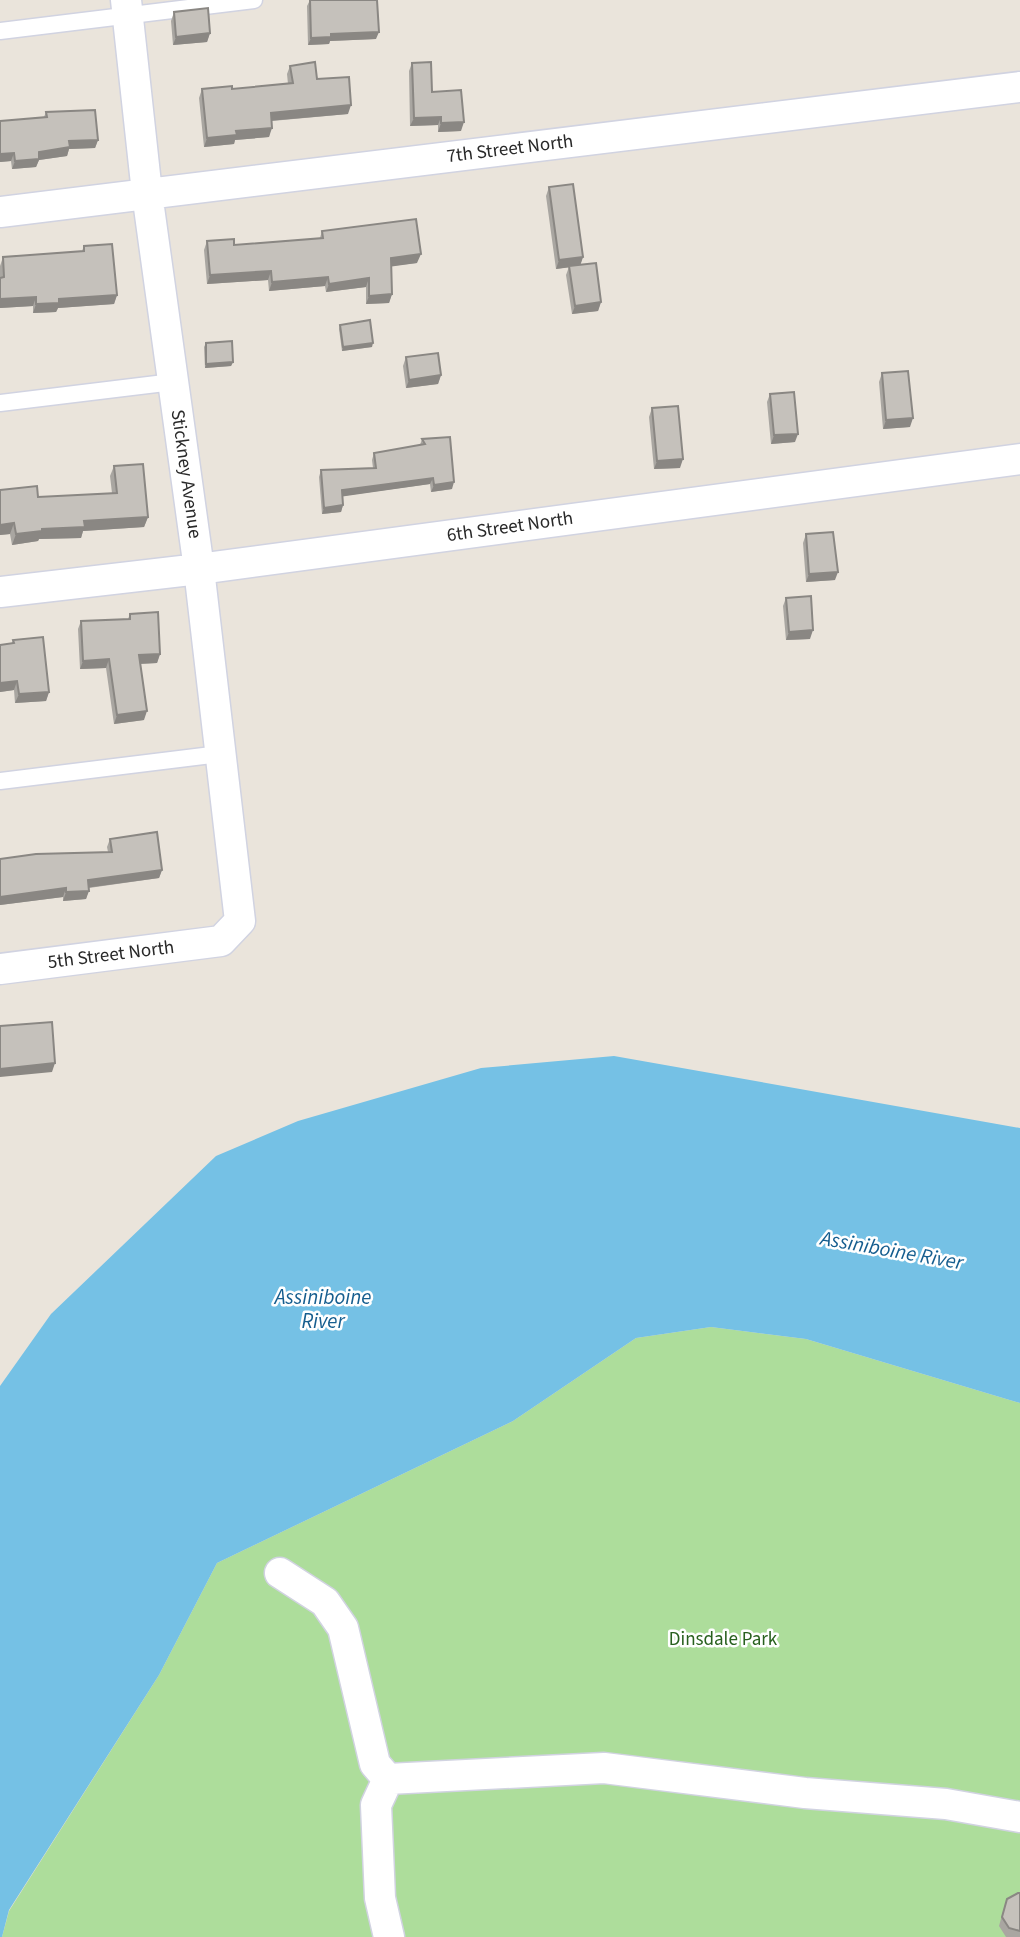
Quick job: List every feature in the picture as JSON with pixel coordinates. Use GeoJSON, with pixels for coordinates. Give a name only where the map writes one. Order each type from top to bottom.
{"type":"FeatureCollection","features":[{"type":"Feature","properties":{"kind":"street","name":"Stickney Avenue"},"geometry":{"type":"LineString","coordinates":[[127,8],[147,193],[199,569],[240,921],[221,941]]}},
{"type":"Feature","properties":{"kind":"street","name":"7th Street North"},"geometry":{"type":"LineString","coordinates":[[0,212],[1020,87]]}},
{"type":"Feature","properties":{"kind":"street","name":"6th Street North"},"geometry":{"type":"LineString","coordinates":[[0,592],[199,569],[1020,459]]}},
{"type":"Feature","properties":{"kind":"street","name":"5th Street North"},"geometry":{"type":"LineString","coordinates":[[0,969],[221,941]]}},
{"type":"Feature","properties":{"kind":"street"},"geometry":{"type":"LineString","coordinates":[[280,1573],[325,1602],[344,1628],[375,1765],[388,1779]]}},
{"type":"Feature","properties":{"kind":"street"},"geometry":{"type":"LineString","coordinates":[[388,1779],[604,1768],[805,1793],[946,1804],[1020,1817]]}},
{"type":"Feature","properties":{"kind":"street"},"geometry":{"type":"LineString","coordinates":[[388,1779],[376,1805],[380,1898],[389,1937]]}},
{"type":"Feature","properties":{"kind":"lane"},"geometry":{"type":"LineString","coordinates":[[0,31],[127,8],[254,0]]}},
{"type":"Feature","properties":{"kind":"lane"},"geometry":{"type":"LineString","coordinates":[[0,403],[173,382]]}},
{"type":"Feature","properties":{"kind":"lane"},"geometry":{"type":"LineString","coordinates":[[0,781],[220,754]]}},
{"type":"Feature","properties":{"kind":"green space","name":"Dinsdale Park"},"geometry":{"type":"Polygon","coordinates":[[[711,1327],[806,1339],[1020,1403],[1020,1937],[2,1937],[9,1911],[159,1675],[217,1563],[513,1421],[636,1338],[711,1327]]]}},
{"type":"Feature","properties":{"kind":"water","name":"Assiniboine River"},"geometry":{"type":"Polygon","coordinates":[[[614,1056],[1020,1128],[1020,1403],[806,1339],[711,1327],[636,1338],[513,1421],[217,1563],[159,1675],[9,1910],[0,1937],[0,1386],[51,1314],[216,1156],[298,1121],[481,1068],[614,1056]]]}},
{"type":"Feature","properties":{"kind":"building"},"geometry":{"type":"Polygon","coordinates":[[[310,0],[377,0],[379,32],[331,34],[331,37],[311,38],[310,0]]]}},
{"type":"Feature","properties":{"kind":"building"},"geometry":{"type":"Polygon","coordinates":[[[208,8],[210,33],[176,37],[174,12],[208,8]]]}},
{"type":"Feature","properties":{"kind":"building"},"geometry":{"type":"Polygon","coordinates":[[[315,62],[317,79],[349,77],[351,105],[271,113],[272,128],[236,131],[237,135],[207,138],[202,89],[293,83],[290,66],[315,62]]]}},
{"type":"Feature","properties":{"kind":"building"},"geometry":{"type":"Polygon","coordinates":[[[431,62],[432,92],[461,90],[464,122],[441,123],[441,117],[414,118],[412,63],[431,62]]]}},
{"type":"Feature","properties":{"kind":"building"},"geometry":{"type":"Polygon","coordinates":[[[95,110],[98,140],[69,141],[70,147],[39,152],[39,159],[15,161],[14,153],[0,154],[0,121],[47,117],[46,112],[95,110]]]}},
{"type":"Feature","properties":{"kind":"building"},"geometry":{"type":"Polygon","coordinates":[[[573,184],[583,257],[559,260],[549,187],[573,184]]]}},
{"type":"Feature","properties":{"kind":"building"},"geometry":{"type":"Polygon","coordinates":[[[416,219],[421,254],[391,258],[392,294],[369,296],[369,278],[329,284],[328,277],[272,282],[271,271],[210,275],[207,241],[234,239],[234,245],[323,238],[322,231],[416,219]]]}},
{"type":"Feature","properties":{"kind":"building"},"geometry":{"type":"Polygon","coordinates":[[[112,244],[117,295],[59,299],[59,303],[36,304],[36,297],[0,299],[0,278],[4,277],[3,257],[84,251],[84,246],[112,244]]]}},
{"type":"Feature","properties":{"kind":"building"},"geometry":{"type":"Polygon","coordinates":[[[596,263],[601,302],[575,306],[569,266],[596,263]]]}},
{"type":"Feature","properties":{"kind":"building"},"geometry":{"type":"Polygon","coordinates":[[[370,320],[373,343],[343,347],[340,325],[370,320]]]}},
{"type":"Feature","properties":{"kind":"building"},"geometry":{"type":"Polygon","coordinates":[[[232,341],[233,362],[206,364],[206,343],[232,341]]]}},
{"type":"Feature","properties":{"kind":"building"},"geometry":{"type":"Polygon","coordinates":[[[438,353],[441,375],[409,380],[406,357],[438,353]]]}},
{"type":"Feature","properties":{"kind":"building"},"geometry":{"type":"Polygon","coordinates":[[[908,371],[913,418],[886,420],[882,373],[908,371]]]}},
{"type":"Feature","properties":{"kind":"building"},"geometry":{"type":"Polygon","coordinates":[[[794,392],[798,434],[774,435],[770,394],[794,392]]]}},
{"type":"Feature","properties":{"kind":"building"},"geometry":{"type":"Polygon","coordinates":[[[678,406],[683,459],[657,461],[652,408],[678,406]]]}},
{"type":"Feature","properties":{"kind":"building"},"geometry":{"type":"Polygon","coordinates":[[[450,437],[454,482],[434,485],[433,478],[342,490],[343,505],[324,508],[321,470],[376,468],[374,453],[425,444],[422,439],[450,437]]]}},
{"type":"Feature","properties":{"kind":"building"},"geometry":{"type":"Polygon","coordinates":[[[143,464],[148,517],[84,521],[85,527],[42,529],[16,534],[14,523],[0,525],[0,490],[37,486],[38,497],[117,493],[114,466],[143,464]]]}},
{"type":"Feature","properties":{"kind":"building"},"geometry":{"type":"Polygon","coordinates":[[[833,532],[838,572],[809,574],[806,534],[833,532]]]}},
{"type":"Feature","properties":{"kind":"building"},"geometry":{"type":"Polygon","coordinates":[[[811,596],[813,630],[789,632],[786,598],[811,596]]]}},
{"type":"Feature","properties":{"kind":"building"},"geometry":{"type":"Polygon","coordinates":[[[158,612],[160,654],[139,655],[147,711],[117,715],[109,659],[83,661],[81,621],[130,619],[130,614],[158,612]]]}},
{"type":"Feature","properties":{"kind":"building"},"geometry":{"type":"Polygon","coordinates":[[[43,637],[49,692],[19,694],[17,681],[0,683],[0,645],[14,643],[13,640],[43,637]]]}},
{"type":"Feature","properties":{"kind":"building"},"geometry":{"type":"Polygon","coordinates":[[[157,832],[162,870],[88,880],[89,891],[66,892],[66,888],[0,897],[0,859],[36,854],[112,852],[110,839],[157,832]]]}},
{"type":"Feature","properties":{"kind":"building"},"geometry":{"type":"Polygon","coordinates":[[[52,1022],[55,1063],[0,1069],[0,1026],[52,1022]]]}},
{"type":"Feature","properties":{"kind":"building"},"geometry":{"type":"Polygon","coordinates":[[[1018,1893],[1020,1931],[1009,1928],[1002,1917],[1007,1899],[1018,1893]]]}}]}
